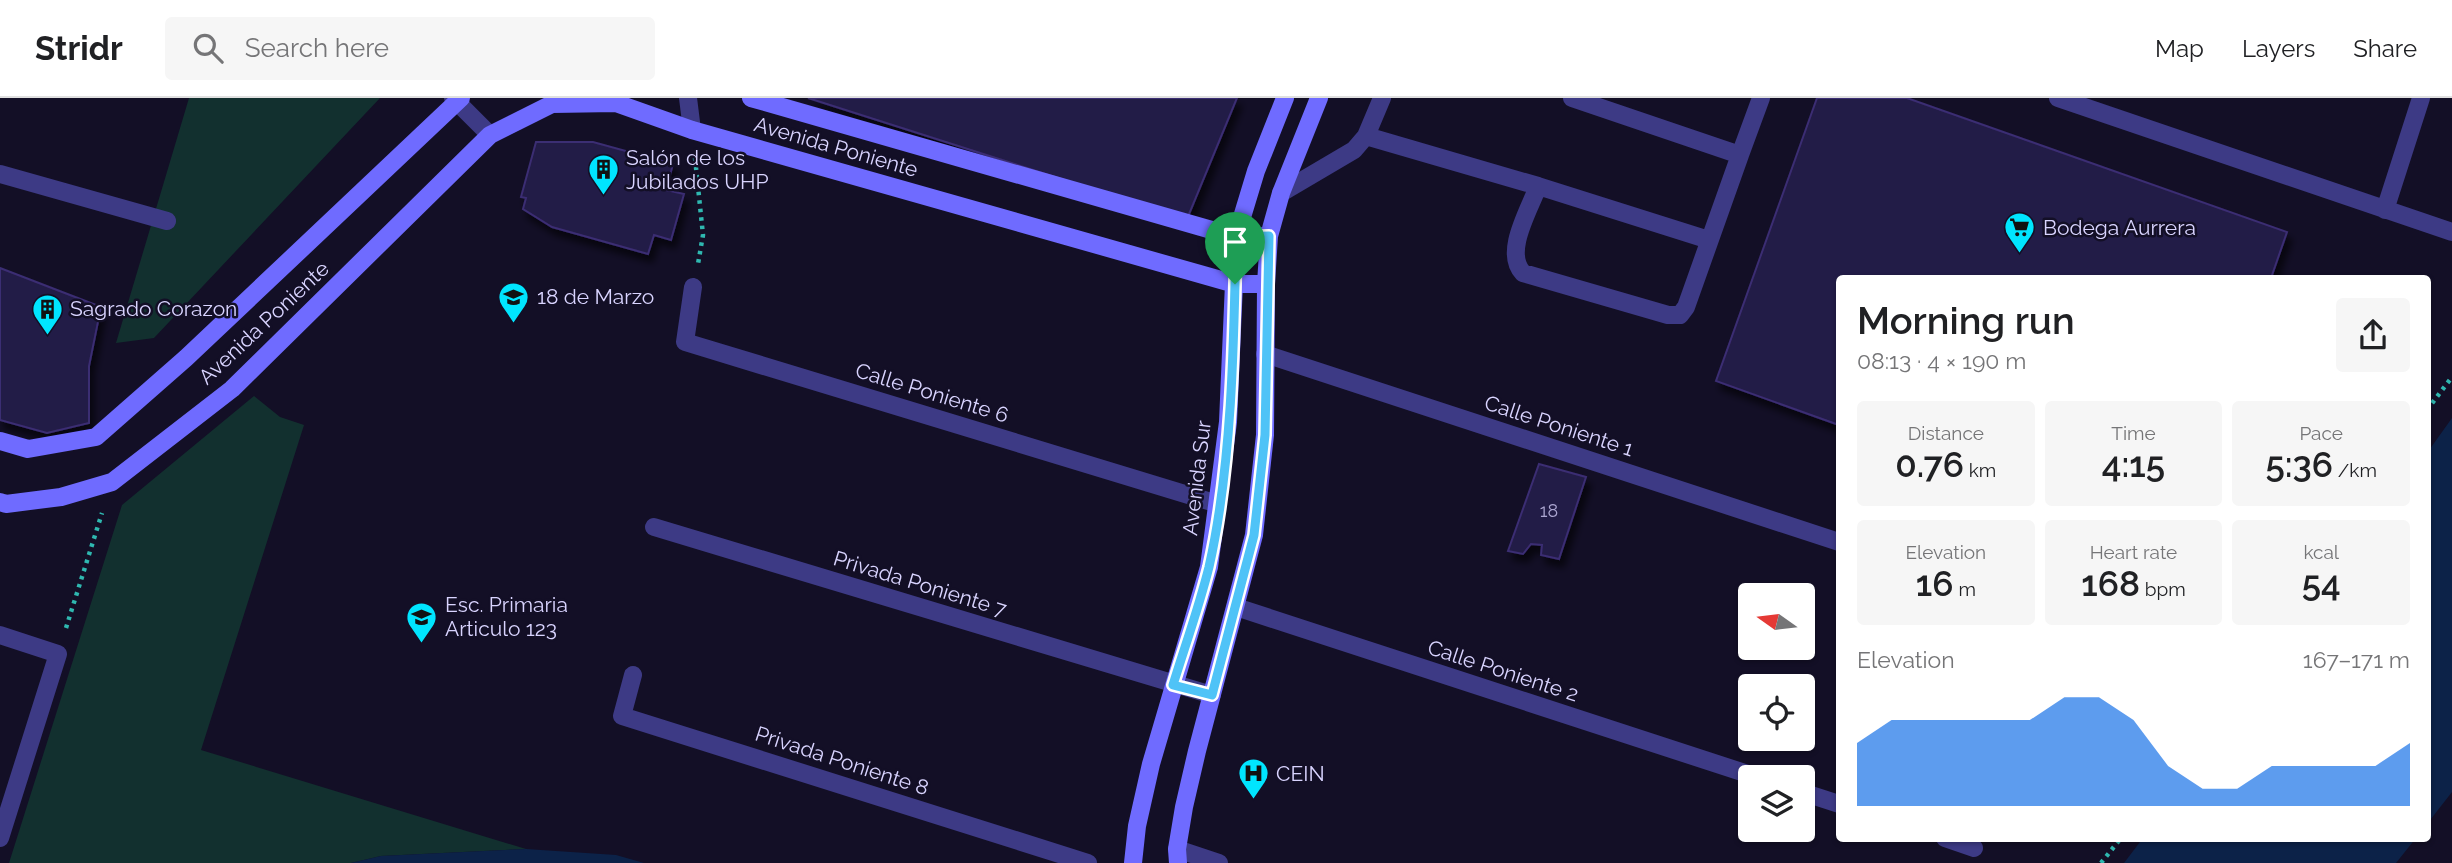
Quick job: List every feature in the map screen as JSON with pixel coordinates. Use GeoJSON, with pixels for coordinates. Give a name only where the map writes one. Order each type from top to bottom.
{"type":"FeatureCollection","features":[{"type":"Feature","properties":{"kind":"street"},"geometry":{"type":"LineString","coordinates":[[688,98],[692,130]]}},
{"type":"Feature","properties":{"kind":"street","name":"Avenida Poniente"},"geometry":{"type":"LineString","coordinates":[[751,98],[1236,237],[1269,236]]}},
{"type":"Feature","properties":{"kind":"street","name":"Avenida Sur"},"geometry":{"type":"LineString","coordinates":[[1133,863],[1148,776],[1209,567],[1228,422],[1236,237],[1256,171],[1285,98]]}},
{"type":"Feature","properties":{"kind":"street"},"geometry":{"type":"LineString","coordinates":[[1219,863],[1178,856],[1186,796],[1254,535],[1265,435],[1269,236],[1281,193],[1319,98]]}},
{"type":"Feature","properties":{"kind":"street"},"geometry":{"type":"LineString","coordinates":[[1281,193],[1354,150],[1366,136],[1382,98]]}},
{"type":"Feature","properties":{"kind":"street"},"geometry":{"type":"LineString","coordinates":[[1572,98],[1740,155]]}},
{"type":"Feature","properties":{"kind":"street"},"geometry":{"type":"LineString","coordinates":[[1538,186],[1514,252],[1516,265],[1523,273],[1668,315],[1680,315],[1686,307],[1761,98]]}},
{"type":"Feature","properties":{"kind":"street"},"geometry":{"type":"LineString","coordinates":[[2058,98],[2452,232]]}},
{"type":"Feature","properties":{"kind":"street"},"geometry":{"type":"LineString","coordinates":[[2385,210],[2421,98]]}},
{"type":"Feature","properties":{"kind":"street"},"geometry":{"type":"LineString","coordinates":[[457,99],[491,135]]}},
{"type":"Feature","properties":{"kind":"street","name":"Avenida Poniente"},"geometry":{"type":"LineString","coordinates":[[0,441],[28,449],[96,437],[186,358],[457,99]]}},
{"type":"Feature","properties":{"kind":"street","name":"Avenida Poniente"},"geometry":{"type":"LineString","coordinates":[[0,502],[61,497],[112,482],[232,389],[491,135],[552,104],[615,103],[692,130],[1235,284],[1266,284]]}},
{"type":"Feature","properties":{"kind":"street"},"geometry":{"type":"LineString","coordinates":[[1366,136],[1709,240]]}},
{"type":"Feature","properties":{"kind":"street"},"geometry":{"type":"LineString","coordinates":[[0,174],[167,221]]}},
{"type":"Feature","properties":{"kind":"street","name":"Calle Poniente 6"},"geometry":{"type":"LineString","coordinates":[[693,287],[685,342],[1218,504]]}},
{"type":"Feature","properties":{"kind":"street","name":"Calle Poniente 1"},"geometry":{"type":"LineString","coordinates":[[1265,354],[1836,541]]}},
{"type":"Feature","properties":{"kind":"street","name":"Privada Poniente 7"},"geometry":{"type":"LineString","coordinates":[[654,527],[1212,695]]}},
{"type":"Feature","properties":{"kind":"street","name":"Calle Poniente 2"},"geometry":{"type":"LineString","coordinates":[[1236,607],[1738,771]]}},
{"type":"Feature","properties":{"kind":"street"},"geometry":{"type":"LineString","coordinates":[[0,635],[58,654],[0,838]]}},
{"type":"Feature","properties":{"kind":"street","name":"Privada Poniente 8"},"geometry":{"type":"LineString","coordinates":[[633,675],[622,716],[1088,863]]}},
{"type":"Feature","properties":{"kind":"street"},"geometry":{"type":"LineString","coordinates":[[1815,796],[1836,803]]}},
{"type":"Feature","properties":{"kind":"street"},"geometry":{"type":"LineString","coordinates":[[1957,842],[1974,848]]}},
{"type":"Feature","properties":{"kind":"path"},"geometry":{"type":"LineString","coordinates":[[692,130],[704,235],[693,287]]}},
{"type":"Feature","properties":{"kind":"path"},"geometry":{"type":"LineString","coordinates":[[2431,405],[2452,376]]}},
{"type":"Feature","properties":{"kind":"path"},"geometry":{"type":"LineString","coordinates":[[58,654],[112,482]]}},
{"type":"Feature","properties":{"kind":"path"},"geometry":{"type":"LineString","coordinates":[[2101,863],[2118,842]]}},
{"type":"Feature","properties":{"kind":"green space"},"geometry":{"type":"Polygon","coordinates":[[[189,98],[380,98],[154,338],[116,343],[189,98]]]}},
{"type":"Feature","properties":{"kind":"green space"},"geometry":{"type":"Polygon","coordinates":[[[254,396],[280,417],[304,425],[201,750],[526,849],[381,856],[351,863],[9,863],[122,505],[254,396]]]}},
{"type":"Feature","properties":{"kind":"water"},"geometry":{"type":"Polygon","coordinates":[[[2452,418],[2452,792],[2431,819],[2431,447],[2452,418]]]}},
{"type":"Feature","properties":{"kind":"water"},"geometry":{"type":"Polygon","coordinates":[[[2140,842],[2413,842],[2396,863],[2124,863],[2140,842]]]}},
{"type":"Feature","properties":{"kind":"water"},"geometry":{"type":"Polygon","coordinates":[[[526,849],[616,855],[644,863],[351,863],[381,856],[526,849]]]}},
{"type":"Feature","properties":{"kind":"building"},"geometry":{"type":"Polygon","coordinates":[[[808,98],[1237,98],[1187,219],[808,98]]]}},
{"type":"Feature","properties":{"kind":"building","name":"Bodega Aurrera"},"geometry":{"type":"Polygon","coordinates":[[[1817,98],[1907,98],[2287,232],[2272,275],[1836,275],[1836,424],[1716,381],[1817,98]]]}},
{"type":"Feature","properties":{"kind":"building","name":"Salón de los Jubilados UHP"},"geometry":{"type":"Polygon","coordinates":[[[536,142],[593,142],[673,164],[666,190],[684,194],[671,240],[654,235],[648,254],[552,227],[523,209],[526,198],[521,197],[536,142]]]}},
{"type":"Feature","properties":{"kind":"building","name":"Sagrado Corazon"},"geometry":{"type":"Polygon","coordinates":[[[0,268],[101,307],[89,366],[89,423],[47,433],[0,420],[0,268]]]}},
{"type":"Feature","properties":{"kind":"building"},"geometry":{"type":"Polygon","coordinates":[[[1539,464],[1586,477],[1559,559],[1541,555],[1542,545],[1531,544],[1523,554],[1508,551],[1539,464]]]}},
{"type":"Feature","properties":{"kind":"place","name":"Salón de los Jubilados UHP"},"geometry":{"type":"Point","coordinates":[603,197]}},
{"type":"Feature","properties":{"kind":"place","name":"Bodega Aurrera"},"geometry":{"type":"Point","coordinates":[2020,255]}},
{"type":"Feature","properties":{"kind":"place","name":"18 de Marzo"},"geometry":{"type":"Point","coordinates":[514,324]}},
{"type":"Feature","properties":{"kind":"place","name":"Sagrado Corazon"},"geometry":{"type":"Point","coordinates":[47,336]}},
{"type":"Feature","properties":{"kind":"place","name":"Esc. Primaria Articulo 123"},"geometry":{"type":"Point","coordinates":[422,644]}},
{"type":"Feature","properties":{"kind":"place","name":"CEIN"},"geometry":{"type":"Point","coordinates":[1253,801]}},
{"type":"Feature","properties":{"kind":"route"},"geometry":{"type":"LineString","coordinates":[[1269,236],[1265,435],[1254,535],[1212,695],[1173,685],[1209,567],[1228,422],[1235,284],[1236,237],[1269,236]]}}]}
